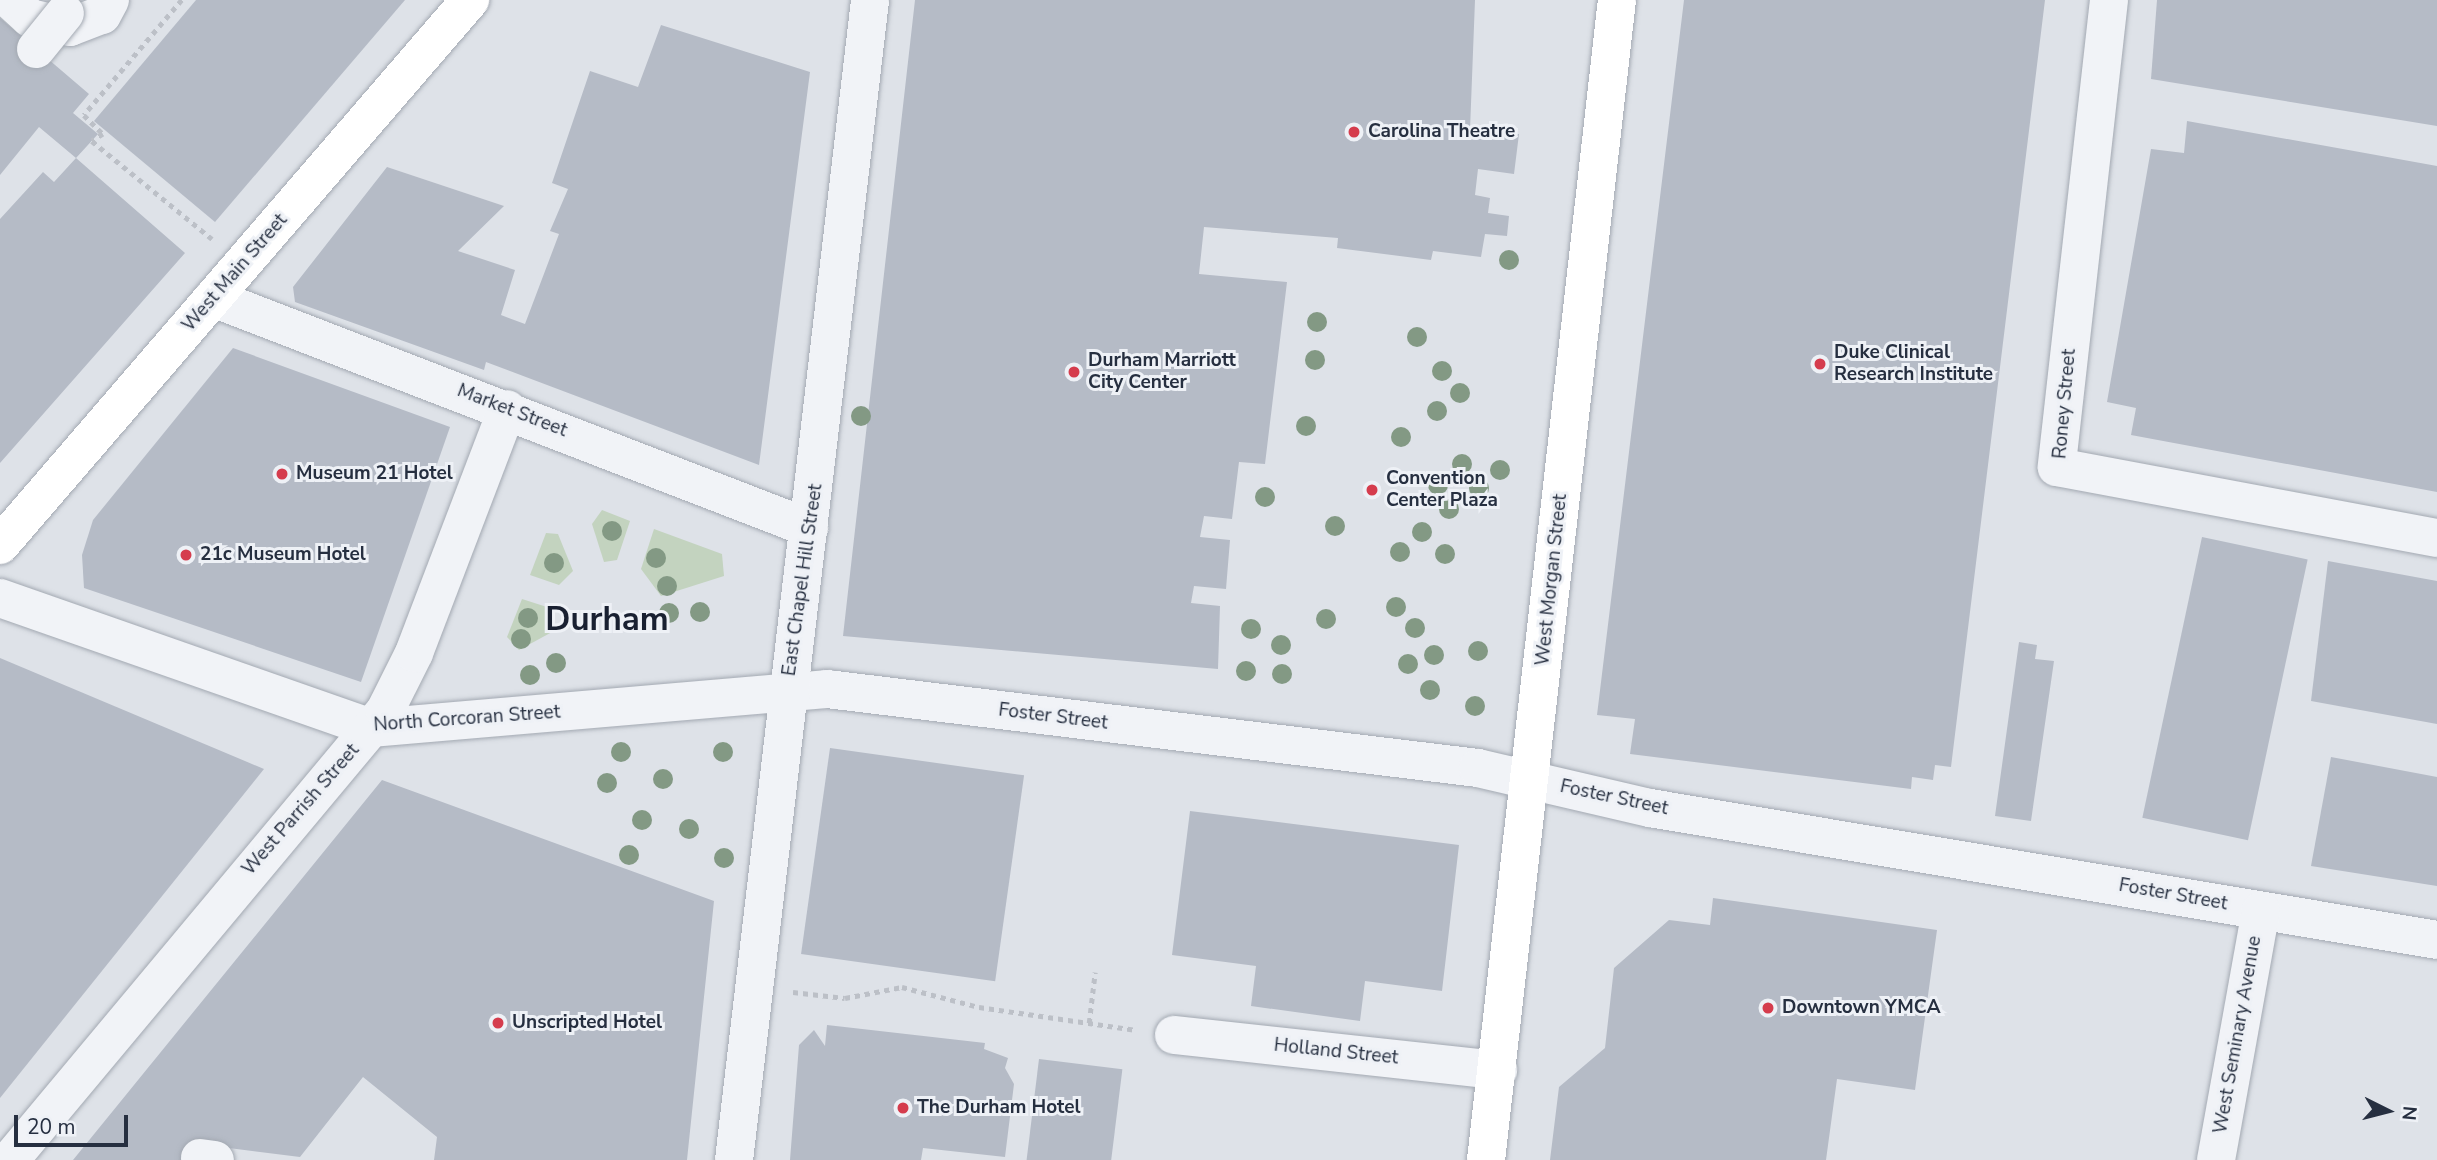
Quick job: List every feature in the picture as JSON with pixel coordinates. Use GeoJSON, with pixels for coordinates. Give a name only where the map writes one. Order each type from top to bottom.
{"type":"FeatureCollection","features":[{"type":"Feature","properties":{"kind":"main road","name":"West Main Street"},"geometry":{"type":"LineString","coordinates":[[0,545],[470,0]]}},
{"type":"Feature","properties":{"kind":"main road","name":"West Morgan Street"},"geometry":{"type":"LineString","coordinates":[[1486,1160],[1616,0]]}},
{"type":"Feature","properties":{"kind":"street"},"geometry":{"type":"LineString","coordinates":[[10,0],[30,18],[70,27],[102,15],[110,0]]}},
{"type":"Feature","properties":{"kind":"street","name":"East Chapel Hill Street"},"geometry":{"type":"LineString","coordinates":[[734,1160],[870,0]]}},
{"type":"Feature","properties":{"kind":"street","name":"Roney Street"},"geometry":{"type":"LineString","coordinates":[[2109,0],[2057,467],[2437,538]]}},
{"type":"Feature","properties":{"kind":"street"},"geometry":{"type":"LineString","coordinates":[[36,49],[69,6]]}},
{"type":"Feature","properties":{"kind":"street","name":"Market Street"},"geometry":{"type":"LineString","coordinates":[[213,298],[507,409],[809,528]]}},
{"type":"Feature","properties":{"kind":"street","name":"West Parrish Street"},"geometry":{"type":"LineString","coordinates":[[10,1160],[372,729],[414,653],[507,409]]}},
{"type":"Feature","properties":{"kind":"street","name":"North Corcoran Street"},"geometry":{"type":"LineString","coordinates":[[0,598],[372,729],[787,693]]}},
{"type":"Feature","properties":{"kind":"street","name":"Foster Street"},"geometry":{"type":"LineString","coordinates":[[787,693],[827,689],[1530,779],[1650,808],[2437,940]]}},
{"type":"Feature","properties":{"kind":"street","name":"West Seminary Avenue"},"geometry":{"type":"LineString","coordinates":[[2216,1160],[2261,911]]}},
{"type":"Feature","properties":{"kind":"street","name":"Holland Street"},"geometry":{"type":"LineString","coordinates":[[1174,1035],[1498,1070]]}},
{"type":"Feature","properties":{"kind":"path"},"geometry":{"type":"LineString","coordinates":[[182,0],[84,115],[103,134],[92,141],[242,264]]}},
{"type":"Feature","properties":{"kind":"path"},"geometry":{"type":"LineString","coordinates":[[1088,1023],[1095,972]]}},
{"type":"Feature","properties":{"kind":"path"},"geometry":{"type":"LineString","coordinates":[[754,988],[845,998],[902,987],[979,1007],[1174,1035]]}},
{"type":"Feature","properties":{"kind":"green space"},"geometry":{"type":"Polygon","coordinates":[[[602,510],[630,521],[617,560],[604,562],[592,524],[602,510]]]}},
{"type":"Feature","properties":{"kind":"green space"},"geometry":{"type":"Polygon","coordinates":[[[654,529],[722,554],[724,576],[661,596],[641,569],[654,529]]]}},
{"type":"Feature","properties":{"kind":"green space"},"geometry":{"type":"Polygon","coordinates":[[[546,533],[558,534],[573,571],[559,585],[530,575],[546,533]]]}},
{"type":"Feature","properties":{"kind":"green space"},"geometry":{"type":"Polygon","coordinates":[[[522,599],[550,608],[552,632],[519,650],[507,637],[522,599]]]}},
{"type":"Feature","properties":{"kind":"building"},"geometry":{"type":"Polygon","coordinates":[[[196,0],[405,0],[215,222],[94,121],[196,0]]]}},
{"type":"Feature","properties":{"kind":"building","name":"Durham Marriott City Center"},"geometry":{"type":"Polygon","coordinates":[[[915,0],[1475,0],[1470,130],[1519,134],[1514,174],[1478,169],[1475,195],[1490,198],[1488,213],[1509,216],[1507,236],[1485,234],[1481,257],[1433,251],[1431,260],[1337,248],[1338,238],[1204,227],[1199,274],[1287,282],[1265,464],[1239,462],[1232,519],[1204,516],[1200,537],[1230,540],[1226,589],[1194,586],[1191,603],[1220,606],[1218,669],[843,636],[915,0]]]}},
{"type":"Feature","properties":{"kind":"building","name":"Duke Clinical Research Institute"},"geometry":{"type":"Polygon","coordinates":[[[1684,0],[2045,0],[1951,767],[1935,765],[1933,780],[1912,777],[1911,789],[1630,754],[1635,719],[1597,715],[1684,0]]]}},
{"type":"Feature","properties":{"kind":"building"},"geometry":{"type":"Polygon","coordinates":[[[2157,0],[2437,0],[2437,126],[2151,79],[2157,0]]]}},
{"type":"Feature","properties":{"kind":"building"},"geometry":{"type":"Polygon","coordinates":[[[0,18],[89,94],[73,113],[98,134],[76,158],[39,127],[0,175],[0,18]]]}},
{"type":"Feature","properties":{"kind":"building"},"geometry":{"type":"Polygon","coordinates":[[[661,25],[810,72],[759,465],[486,362],[484,370],[295,302],[293,287],[387,167],[504,206],[458,251],[515,270],[501,315],[525,324],[559,234],[550,231],[568,189],[552,183],[590,71],[638,87],[661,25]]]}},
{"type":"Feature","properties":{"kind":"building"},"geometry":{"type":"Polygon","coordinates":[[[2187,121],[2437,166],[2437,492],[2131,435],[2136,408],[2107,402],[2151,149],[2184,153],[2187,121]]]}},
{"type":"Feature","properties":{"kind":"building"},"geometry":{"type":"Polygon","coordinates":[[[76,158],[185,253],[0,463],[0,219],[43,172],[54,182],[76,158]]]}},
{"type":"Feature","properties":{"kind":"building","name":"Museum 21 Hotel"},"geometry":{"type":"Polygon","coordinates":[[[233,348],[450,427],[361,682],[84,588],[82,555],[93,520],[233,348]]]}},
{"type":"Feature","properties":{"kind":"building"},"geometry":{"type":"Polygon","coordinates":[[[2202,537],[2308,559],[2248,840],[2142,818],[2202,537]]]}},
{"type":"Feature","properties":{"kind":"building"},"geometry":{"type":"Polygon","coordinates":[[[2328,561],[2437,581],[2437,724],[2311,701],[2328,561]]]}},
{"type":"Feature","properties":{"kind":"building"},"geometry":{"type":"Polygon","coordinates":[[[2019,642],[2037,645],[2035,659],[2054,661],[2031,821],[1995,816],[2019,642]]]}},
{"type":"Feature","properties":{"kind":"building"},"geometry":{"type":"Polygon","coordinates":[[[0,658],[264,769],[0,1098],[0,658]]]}},
{"type":"Feature","properties":{"kind":"building"},"geometry":{"type":"Polygon","coordinates":[[[830,748],[1024,775],[995,981],[801,954],[830,748]]]}},
{"type":"Feature","properties":{"kind":"building"},"geometry":{"type":"Polygon","coordinates":[[[2331,757],[2437,777],[2437,886],[2311,866],[2331,757]]]}},
{"type":"Feature","properties":{"kind":"building","name":"Unscripted Hotel"},"geometry":{"type":"Polygon","coordinates":[[[382,780],[714,901],[687,1160],[434,1160],[437,1137],[363,1077],[300,1157],[198,1144],[196,1160],[73,1160],[382,780]]]}},
{"type":"Feature","properties":{"kind":"building"},"geometry":{"type":"Polygon","coordinates":[[[1190,811],[1459,845],[1442,991],[1365,981],[1360,1021],[1251,1006],[1256,966],[1172,955],[1190,811]]]}},
{"type":"Feature","properties":{"kind":"building","name":"Downtown YMCA"},"geometry":{"type":"Polygon","coordinates":[[[1713,898],[1937,930],[1915,1090],[1837,1079],[1826,1160],[1550,1160],[1559,1087],[1605,1048],[1614,968],[1669,920],[1710,925],[1713,898]]]}},
{"type":"Feature","properties":{"kind":"building","name":"The Durham Hotel"},"geometry":{"type":"Polygon","coordinates":[[[827,1025],[985,1043],[984,1049],[1008,1058],[1005,1068],[1014,1084],[1005,1157],[923,1148],[921,1160],[790,1160],[799,1045],[814,1030],[825,1046],[827,1025]]]}},
{"type":"Feature","properties":{"kind":"building"},"geometry":{"type":"Polygon","coordinates":[[[1039,1059],[1122,1069],[1111,1160],[1027,1160],[1039,1059]]]}},
{"type":"Feature","properties":{"kind":"place","name":"Carolina Theatre"},"geometry":{"type":"Point","coordinates":[1354,132]}},
{"type":"Feature","properties":{"kind":"place","name":"Duke Clinical Research Institute"},"geometry":{"type":"Point","coordinates":[1820,364]}},
{"type":"Feature","properties":{"kind":"place","name":"Durham Marriott City Center"},"geometry":{"type":"Point","coordinates":[1074,372]}},
{"type":"Feature","properties":{"kind":"place","name":"Museum 21 Hotel"},"geometry":{"type":"Point","coordinates":[282,474]}},
{"type":"Feature","properties":{"kind":"place","name":"Convention Center Plaza"},"geometry":{"type":"Point","coordinates":[1372,490]}},
{"type":"Feature","properties":{"kind":"place","name":"21c Museum Hotel"},"geometry":{"type":"Point","coordinates":[186,555]}},
{"type":"Feature","properties":{"kind":"place","name":"Downtown YMCA"},"geometry":{"type":"Point","coordinates":[1768,1008]}},
{"type":"Feature","properties":{"kind":"place","name":"Unscripted Hotel"},"geometry":{"type":"Point","coordinates":[498,1023]}},
{"type":"Feature","properties":{"kind":"place","name":"The Durham Hotel"},"geometry":{"type":"Point","coordinates":[903,1108]}},
{"type":"Feature","properties":{"kind":"district","name":"Durham"},"geometry":{"type":"Point","coordinates":[607,620]}}]}
